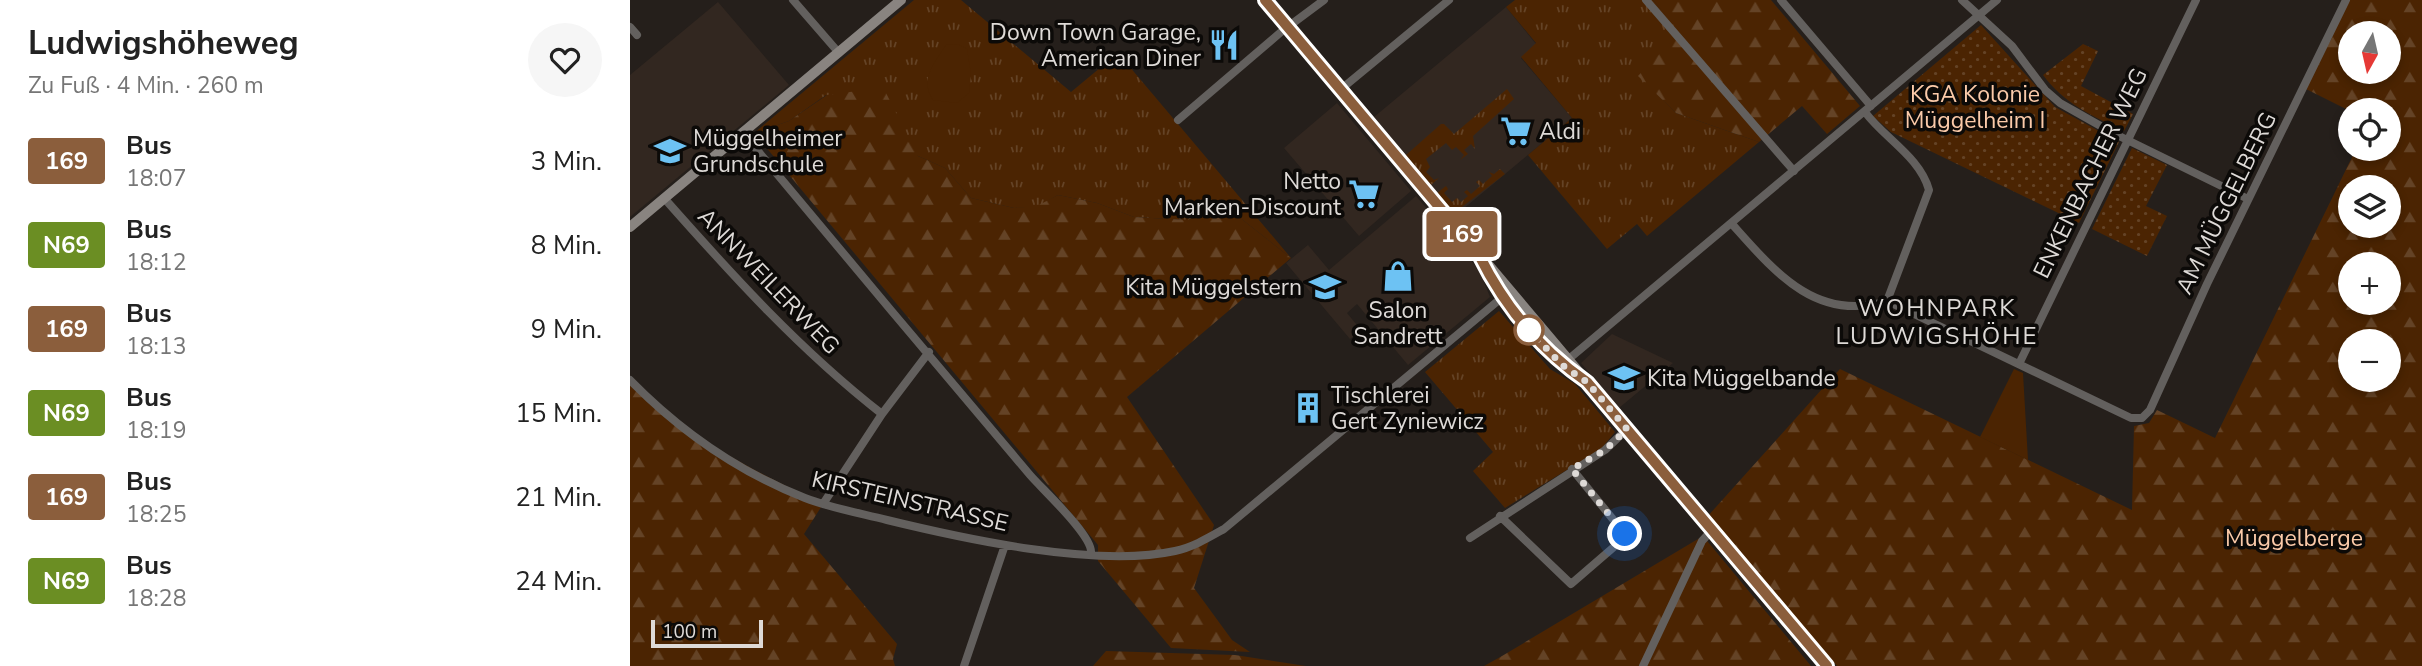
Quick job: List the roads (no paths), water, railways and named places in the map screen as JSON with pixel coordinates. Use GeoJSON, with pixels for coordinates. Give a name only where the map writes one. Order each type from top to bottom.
{"type":"FeatureCollection","features":[{"type":"Feature","properties":{"kind":"main road"},"geometry":{"type":"LineString","coordinates":[[630,227],[901,0]]}},
{"type":"Feature","properties":{"kind":"main road"},"geometry":{"type":"LineString","coordinates":[[1265,0],[1478,253],[1507,294],[1565,362],[1587,382],[1827,666]]}},
{"type":"Feature","properties":{"kind":"street"},"geometry":{"type":"LineString","coordinates":[[793,0],[839,53]]}},
{"type":"Feature","properties":{"kind":"street"},"geometry":{"type":"LineString","coordinates":[[1178,120],[1324,0]]}},
{"type":"Feature","properties":{"kind":"street"},"geometry":{"type":"LineString","coordinates":[[1340,90],[1448,0]]}},
{"type":"Feature","properties":{"kind":"street"},"geometry":{"type":"LineString","coordinates":[[1646,0],[1794,171]]}},
{"type":"Feature","properties":{"kind":"street"},"geometry":{"type":"LineString","coordinates":[[1781,0],[1924,177],[1929,190],[1886,301]]}},
{"type":"Feature","properties":{"kind":"street"},"geometry":{"type":"LineString","coordinates":[[1962,0],[2012,46],[2051,96],[2128,140],[2248,199]]}},
{"type":"Feature","properties":{"kind":"street"},"geometry":{"type":"LineString","coordinates":[[1565,362],[1997,0]]}},
{"type":"Feature","properties":{"kind":"street","name":"ENKENBACHER WEG"},"geometry":{"type":"LineString","coordinates":[[2019,364],[2196,0]]}},
{"type":"Feature","properties":{"kind":"street","name":"AM MÜGGELBERG"},"geometry":{"type":"LineString","coordinates":[[2019,364],[2140,419],[2150,410],[2248,199],[2346,0]]}},
{"type":"Feature","properties":{"kind":"street"},"geometry":{"type":"LineString","coordinates":[[630,27],[637,35]]}},
{"type":"Feature","properties":{"kind":"street"},"geometry":{"type":"LineString","coordinates":[[742,132],[1031,477],[1084,535],[1092,547],[1091,553]]}},
{"type":"Feature","properties":{"kind":"street","name":"ANNWEILERWEG"},"geometry":{"type":"LineString","coordinates":[[664,198],[769,316],[834,376],[882,414]]}},
{"type":"Feature","properties":{"kind":"street"},"geometry":{"type":"LineString","coordinates":[[1732,223],[1773,270],[1810,295],[1848,307],[1886,301],[2019,364]]}},
{"type":"Feature","properties":{"kind":"street","name":"KIRSTEINSTRASSE"},"geometry":{"type":"LineString","coordinates":[[630,380],[667,417],[706,445],[772,482],[823,503],[1005,545],[1091,553],[1173,551],[1224,529],[1507,294]]}},
{"type":"Feature","properties":{"kind":"street"},"geometry":{"type":"LineString","coordinates":[[823,503],[882,414],[929,352]]}},
{"type":"Feature","properties":{"kind":"street"},"geometry":{"type":"LineString","coordinates":[[1470,538],[1572,469],[1605,450],[1627,429]]}},
{"type":"Feature","properties":{"kind":"street"},"geometry":{"type":"LineString","coordinates":[[1500,516],[1571,584],[1622,540],[1625,534],[1572,469]]}},
{"type":"Feature","properties":{"kind":"street"},"geometry":{"type":"LineString","coordinates":[[1643,666],[1702,541],[1713,529]]}},
{"type":"Feature","properties":{"kind":"street"},"geometry":{"type":"LineString","coordinates":[[964,666],[1005,545]]}},
{"type":"Feature","properties":{"kind":"place","name":"Down Town Garage, American Diner"},"geometry":{"type":"Point","coordinates":[1224,45]}},
{"type":"Feature","properties":{"kind":"place","name":"Aldi"},"geometry":{"type":"Point","coordinates":[1516,131]}},
{"type":"Feature","properties":{"kind":"place","name":"Müggelheimer Grundschule"},"geometry":{"type":"Point","coordinates":[670,151]}},
{"type":"Feature","properties":{"kind":"place","name":"Netto Marken-Discount"},"geometry":{"type":"Point","coordinates":[1364,194]}},
{"type":"Feature","properties":{"kind":"place","name":"Salon Sandrett"},"geometry":{"type":"Point","coordinates":[1398,276]}},
{"type":"Feature","properties":{"kind":"place","name":"Kita Müggelstern"},"geometry":{"type":"Point","coordinates":[1325,287]}},
{"type":"Feature","properties":{"kind":"place","name":"Kita Müggelbande"},"geometry":{"type":"Point","coordinates":[1624,378]}},
{"type":"Feature","properties":{"kind":"place","name":"Tischlerei Gert Zyniewicz"},"geometry":{"type":"Point","coordinates":[1308,408]}},
{"type":"Feature","properties":{"kind":"district","name":"WOHNPARK LUDWIGSHÖHE"},"geometry":{"type":"Point","coordinates":[1937,322]}},
{"type":"Feature","properties":{"kind":"park label","name":"KGA Kolonie Müggelheim I"},"geometry":{"type":"Point","coordinates":[1975,107]}},
{"type":"Feature","properties":{"kind":"park label","name":"Müggelberge"},"geometry":{"type":"Point","coordinates":[2294,538]}}]}
